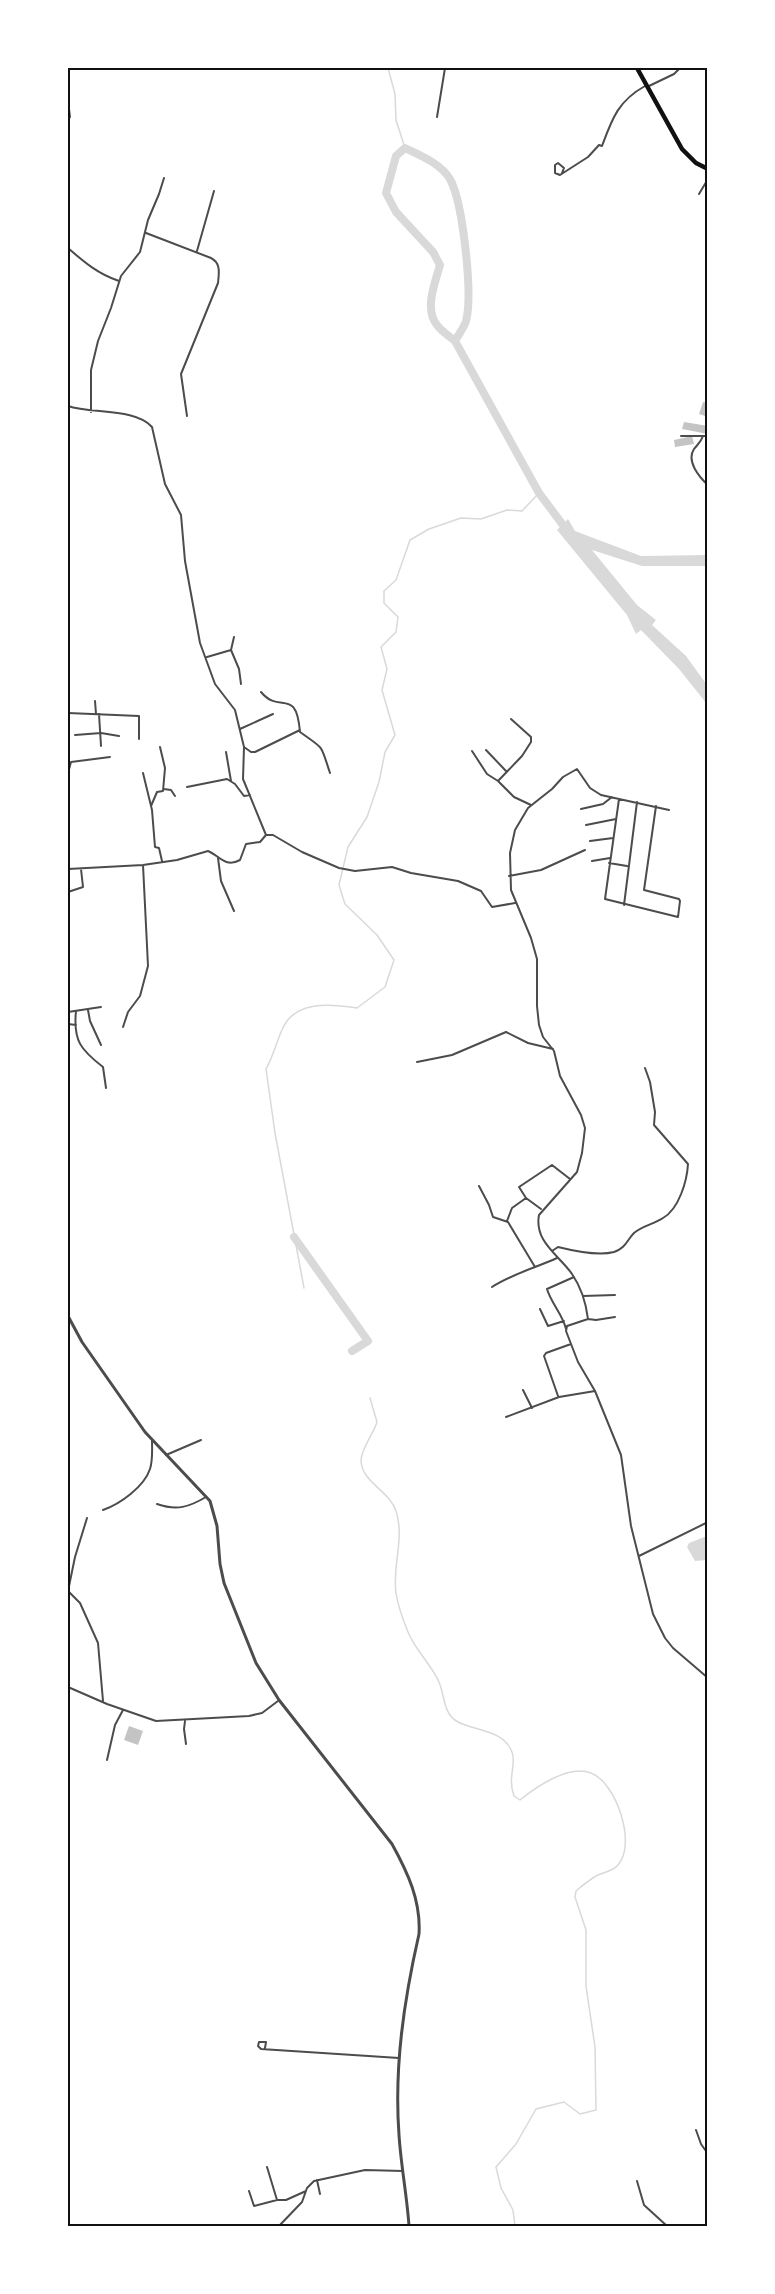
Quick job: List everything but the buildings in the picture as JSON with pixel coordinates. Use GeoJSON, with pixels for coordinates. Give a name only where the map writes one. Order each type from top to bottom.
{"type":"FeatureCollection","features":[{"type":"Feature","properties":{"kind":"highway"},"geometry":{"type":"LineString","coordinates":[[637,68],[682,149],[696,163],[708,169]]}},
{"type":"Feature","properties":{"kind":"street"},"geometry":{"type":"LineString","coordinates":[[437,117],[445,68]]}},
{"type":"Feature","properties":{"kind":"street"},"geometry":{"type":"LineString","coordinates":[[562,173],[602,146],[610,123],[621,104],[630,95],[674,74],[680,68]]}},
{"type":"Feature","properties":{"kind":"street"},"geometry":{"type":"LineString","coordinates":[[68,101],[70,117],[68,118]]}},
{"type":"Feature","properties":{"kind":"street"},"geometry":{"type":"LineString","coordinates":[[92,412],[93,360],[119,281],[123,272],[140,252],[148,220],[164,178]]}},
{"type":"Feature","properties":{"kind":"street"},"geometry":{"type":"LineString","coordinates":[[699,194],[708,179]]}},
{"type":"Feature","properties":{"kind":"street"},"geometry":{"type":"LineString","coordinates":[[197,251],[214,191]]}},
{"type":"Feature","properties":{"kind":"street"},"geometry":{"type":"LineString","coordinates":[[146,233],[214,259],[219,271],[218,283],[181,374],[187,416]]}},
{"type":"Feature","properties":{"kind":"street"},"geometry":{"type":"LineString","coordinates":[[68,248],[103,275],[119,281]]}},
{"type":"Feature","properties":{"kind":"street"},"geometry":{"type":"LineString","coordinates":[[68,406],[92,412],[134,416],[152,427],[165,484],[181,515],[185,561],[196,622],[209,670],[218,689],[236,710],[244,747],[242,772],[266,836]]}},
{"type":"Feature","properties":{"kind":"street"},"geometry":{"type":"LineString","coordinates":[[681,436],[708,436]]}},
{"type":"Feature","properties":{"kind":"street"},"geometry":{"type":"LineString","coordinates":[[703,436],[693,450],[693,463],[700,478],[708,485]]}},
{"type":"Feature","properties":{"kind":"street"},"geometry":{"type":"LineString","coordinates":[[234,637],[231,650],[239,669],[241,684]]}},
{"type":"Feature","properties":{"kind":"street"},"geometry":{"type":"LineString","coordinates":[[206,657],[231,650]]}},
{"type":"Feature","properties":{"kind":"street"},"geometry":{"type":"LineString","coordinates":[[261,692],[269,700],[292,704],[299,717],[300,730],[321,747],[330,773]]}},
{"type":"Feature","properties":{"kind":"street"},"geometry":{"type":"LineString","coordinates":[[95,701],[101,746]]}},
{"type":"Feature","properties":{"kind":"street"},"geometry":{"type":"LineString","coordinates":[[68,713],[139,716],[139,739]]}},
{"type":"Feature","properties":{"kind":"street"},"geometry":{"type":"LineString","coordinates":[[240,729],[273,714]]}},
{"type":"Feature","properties":{"kind":"street"},"geometry":{"type":"LineString","coordinates":[[498,781],[522,756],[532,740],[511,719]]}},
{"type":"Feature","properties":{"kind":"street"},"geometry":{"type":"LineString","coordinates":[[244,747],[255,752],[300,730]]}},
{"type":"Feature","properties":{"kind":"street"},"geometry":{"type":"LineString","coordinates":[[75,735],[101,733],[118,736]]}},
{"type":"Feature","properties":{"kind":"street"},"geometry":{"type":"LineString","coordinates":[[160,747],[164,765],[164,789]]}},
{"type":"Feature","properties":{"kind":"street"},"geometry":{"type":"LineString","coordinates":[[486,750],[506,771]]}},
{"type":"Feature","properties":{"kind":"street"},"geometry":{"type":"LineString","coordinates":[[472,751],[485,772],[514,797],[531,805]]}},
{"type":"Feature","properties":{"kind":"street"},"geometry":{"type":"LineString","coordinates":[[226,752],[231,781]]}},
{"type":"Feature","properties":{"kind":"street"},"geometry":{"type":"LineString","coordinates":[[68,773],[70,762],[111,757]]}},
{"type":"Feature","properties":{"kind":"street"},"geometry":{"type":"LineString","coordinates":[[588,1318],[583,1296],[574,1276],[543,1241],[539,1233],[538,1217],[542,1210],[570,1179],[579,1165],[585,1128],[581,1115],[560,1076],[553,1049],[543,1037],[538,1017],[536,952],[515,903],[509,876],[513,834],[520,819],[531,805],[563,777],[577,769],[594,792],[669,810]]}},
{"type":"Feature","properties":{"kind":"street"},"geometry":{"type":"LineString","coordinates":[[143,773],[151,806],[153,842],[160,850],[162,861]]}},
{"type":"Feature","properties":{"kind":"street"},"geometry":{"type":"LineString","coordinates":[[187,787],[225,779],[231,781],[244,796],[250,795]]}},
{"type":"Feature","properties":{"kind":"street"},"geometry":{"type":"LineString","coordinates":[[151,806],[157,792],[163,792],[164,789],[171,790],[175,796]]}},
{"type":"Feature","properties":{"kind":"street"},"geometry":{"type":"LineString","coordinates":[[581,809],[603,804],[612,797]]}},
{"type":"Feature","properties":{"kind":"street"},"geometry":{"type":"LineString","coordinates":[[619,799],[604,897],[608,901],[679,916],[679,899],[644,890],[656,806]]}},
{"type":"Feature","properties":{"kind":"street"},"geometry":{"type":"LineString","coordinates":[[624,905],[637,802]]}},
{"type":"Feature","properties":{"kind":"street"},"geometry":{"type":"LineString","coordinates":[[586,825],[616,819]]}},
{"type":"Feature","properties":{"kind":"street"},"geometry":{"type":"LineString","coordinates":[[68,869],[143,865],[177,860],[208,850],[228,863],[237,862],[242,859],[246,844],[260,842],[266,836],[273,835],[302,852],[339,868],[351,870],[381,866],[396,867],[411,873],[458,881],[481,891],[492,907],[515,903]]}},
{"type":"Feature","properties":{"kind":"street"},"geometry":{"type":"LineString","coordinates":[[591,841],[613,838]]}},
{"type":"Feature","properties":{"kind":"street"},"geometry":{"type":"LineString","coordinates":[[509,876],[541,870],[585,850]]}},
{"type":"Feature","properties":{"kind":"street"},"geometry":{"type":"LineString","coordinates":[[218,858],[221,881],[234,910]]}},
{"type":"Feature","properties":{"kind":"street"},"geometry":{"type":"LineString","coordinates":[[592,861],[610,858]]}},
{"type":"Feature","properties":{"kind":"street"},"geometry":{"type":"LineString","coordinates":[[609,863],[628,866]]}},
{"type":"Feature","properties":{"kind":"street"},"geometry":{"type":"LineString","coordinates":[[123,1027],[128,1012],[140,996],[148,966],[143,865]]}},
{"type":"Feature","properties":{"kind":"street"},"geometry":{"type":"LineString","coordinates":[[68,892],[83,887],[81,868]]}},
{"type":"Feature","properties":{"kind":"street"},"geometry":{"type":"LineString","coordinates":[[68,1012],[101,1007]]}},
{"type":"Feature","properties":{"kind":"street"},"geometry":{"type":"LineString","coordinates":[[88,1010],[90,1021],[101,1045]]}},
{"type":"Feature","properties":{"kind":"street"},"geometry":{"type":"LineString","coordinates":[[76,1011],[77,1038],[80,1046],[104,1069],[106,1088]]}},
{"type":"Feature","properties":{"kind":"street"},"geometry":{"type":"LineString","coordinates":[[68,1024],[76,1025]]}},
{"type":"Feature","properties":{"kind":"street"},"geometry":{"type":"LineString","coordinates":[[417,1062],[452,1054],[506,1032],[528,1043],[553,1049]]}},
{"type":"Feature","properties":{"kind":"street"},"geometry":{"type":"LineString","coordinates":[[552,1251],[558,1247],[578,1252],[615,1251],[626,1246],[636,1232],[668,1215],[678,1198],[686,1180],[688,1164],[654,1125],[655,1112],[645,1068]]}},
{"type":"Feature","properties":{"kind":"street"},"geometry":{"type":"LineString","coordinates":[[542,1210],[526,1198],[519,1188],[551,1166],[556,1167],[570,1179]]}},
{"type":"Feature","properties":{"kind":"street"},"geometry":{"type":"LineString","coordinates":[[478,1186],[489,1205],[493,1218],[507,1221],[535,1267]]}},
{"type":"Feature","properties":{"kind":"street"},"geometry":{"type":"LineString","coordinates":[[507,1221],[512,1208],[526,1198]]}},
{"type":"Feature","properties":{"kind":"street"},"geometry":{"type":"LineString","coordinates":[[492,1287],[508,1276],[558,1257]]}},
{"type":"Feature","properties":{"kind":"street"},"geometry":{"type":"LineString","coordinates":[[574,1276],[547,1289],[595,1391],[624,1466],[626,1502],[653,1614],[665,1638],[683,1658],[708,1678]]}},
{"type":"Feature","properties":{"kind":"street"},"geometry":{"type":"LineString","coordinates":[[583,1296],[615,1295]]}},
{"type":"Feature","properties":{"kind":"street"},"geometry":{"type":"LineString","coordinates":[[540,1309],[548,1326],[564,1321]]}},
{"type":"Feature","properties":{"kind":"street"},"geometry":{"type":"LineString","coordinates":[[68,1316],[82,1342],[152,1440],[206,1497],[215,1516],[224,1583],[256,1663],[279,1700],[392,1844],[405,1868],[414,1892],[420,1922],[408,1982],[399,2058],[398,2122],[409,2226]]}},
{"type":"Feature","properties":{"kind":"street"},"geometry":{"type":"LineString","coordinates":[[566,1329],[569,1325],[588,1318],[599,1320],[615,1317]]}},
{"type":"Feature","properties":{"kind":"street"},"geometry":{"type":"LineString","coordinates":[[559,1397],[544,1356],[571,1344]]}},
{"type":"Feature","properties":{"kind":"street"},"geometry":{"type":"LineString","coordinates":[[523,1390],[532,1408]]}},
{"type":"Feature","properties":{"kind":"street"},"geometry":{"type":"LineString","coordinates":[[506,1417],[559,1397],[595,1391]]}},
{"type":"Feature","properties":{"kind":"street"},"geometry":{"type":"LineString","coordinates":[[103,1510],[122,1502],[147,1476],[152,1461],[152,1440]]}},
{"type":"Feature","properties":{"kind":"street"},"geometry":{"type":"LineString","coordinates":[[166,1455],[201,1440]]}},
{"type":"Feature","properties":{"kind":"street"},"geometry":{"type":"LineString","coordinates":[[157,1504],[178,1509],[190,1506],[206,1497]]}},
{"type":"Feature","properties":{"kind":"street"},"geometry":{"type":"LineString","coordinates":[[87,1518],[68,1591],[80,1603],[98,1643],[103,1702]]}},
{"type":"Feature","properties":{"kind":"street"},"geometry":{"type":"LineString","coordinates":[[639,1556],[706,1523]]}},
{"type":"Feature","properties":{"kind":"street"},"geometry":{"type":"LineString","coordinates":[[68,1687],[153,1720],[185,1721],[255,1715],[279,1700]]}},
{"type":"Feature","properties":{"kind":"street"},"geometry":{"type":"LineString","coordinates":[[107,1760],[115,1725],[123,1710]]}},
{"type":"Feature","properties":{"kind":"street"},"geometry":{"type":"LineString","coordinates":[[185,1721],[186,1744]]}},
{"type":"Feature","properties":{"kind":"street"},"geometry":{"type":"LineString","coordinates":[[265,2048],[399,2058]]}},
{"type":"Feature","properties":{"kind":"street"},"geometry":{"type":"LineString","coordinates":[[696,2130],[708,2154]]}},
{"type":"Feature","properties":{"kind":"street"},"geometry":{"type":"LineString","coordinates":[[267,2167],[277,2200]]}},
{"type":"Feature","properties":{"kind":"street"},"geometry":{"type":"LineString","coordinates":[[279,2226],[302,2202],[311,2183],[317,2180],[375,2169],[403,2171]]}},
{"type":"Feature","properties":{"kind":"street"},"geometry":{"type":"LineString","coordinates":[[317,2180],[320,2194]]}},
{"type":"Feature","properties":{"kind":"street"},"geometry":{"type":"LineString","coordinates":[[637,2181],[644,2205],[667,2226]]}},
{"type":"Feature","properties":{"kind":"street"},"geometry":{"type":"LineString","coordinates":[[249,2191],[254,2206],[286,2200],[306,2191]]}},
{"type":"Feature","properties":{"kind":"shaded area"},"geometry":{"type":"Polygon","coordinates":[[[568,519],[575,531],[641,556],[707,555],[707,566],[642,566],[592,550],[637,605],[656,620],[652,625],[686,656],[707,685],[707,704],[679,669],[641,630],[636,634],[627,615],[557,530],[568,519]]]}},
{"type":"Feature","properties":{"kind":"shaded area"},"geometry":{"type":"Polygon","coordinates":[[[707,1536],[707,1560],[695,1561],[687,1547],[689,1543],[707,1536]]]}},
{"type":"Feature","properties":{"kind":"waterway"},"geometry":{"type":"LineString","coordinates":[[388,68],[395,94],[396,120],[405,148]]}},
{"type":"Feature","properties":{"kind":"waterway"},"geometry":{"type":"LineString","coordinates":[[455,341],[466,321],[468,308],[466,249],[455,191],[446,173],[430,160],[405,148],[396,156],[386,193],[396,212],[433,252],[440,265],[433,288],[431,304],[433,319],[455,341],[539,493],[569,533]]}},
{"type":"Feature","properties":{"kind":"waterway"},"geometry":{"type":"LineString","coordinates":[[304,1288],[275,1133],[266,1069],[282,1030],[295,1013],[314,1006],[325,1005],[357,1008],[385,987],[394,960],[377,935],[345,904],[339,885],[348,847],[367,817],[379,782],[385,752],[395,735],[382,690],[387,669],[381,647],[396,632],[398,617],[384,603],[384,591],[396,580],[410,540],[429,529],[461,518],[481,519],[507,510],[522,511],[539,493]]}},
{"type":"Feature","properties":{"kind":"waterway"},"geometry":{"type":"LineString","coordinates":[[294,1237],[368,1341],[352,1351]]}},
{"type":"Feature","properties":{"kind":"waterway"},"geometry":{"type":"LineString","coordinates":[[370,1398],[377,1422],[362,1455],[362,1468],[370,1481],[393,1504],[396,1511],[399,1542],[395,1583],[398,1602],[411,1639],[439,1682],[450,1714],[458,1722],[496,1735],[508,1745],[513,1757],[512,1789],[514,1796],[520,1800],[544,1783],[563,1774],[582,1771],[591,1773],[600,1779],[616,1801],[624,1829],[625,1843],[618,1865],[586,1883],[576,1891],[575,1897],[586,1930],[586,1986],[595,2047],[596,2110],[580,2114],[564,2102],[536,2109],[516,2144],[496,2167],[501,2188],[513,2210],[515,2226]]}}]}
